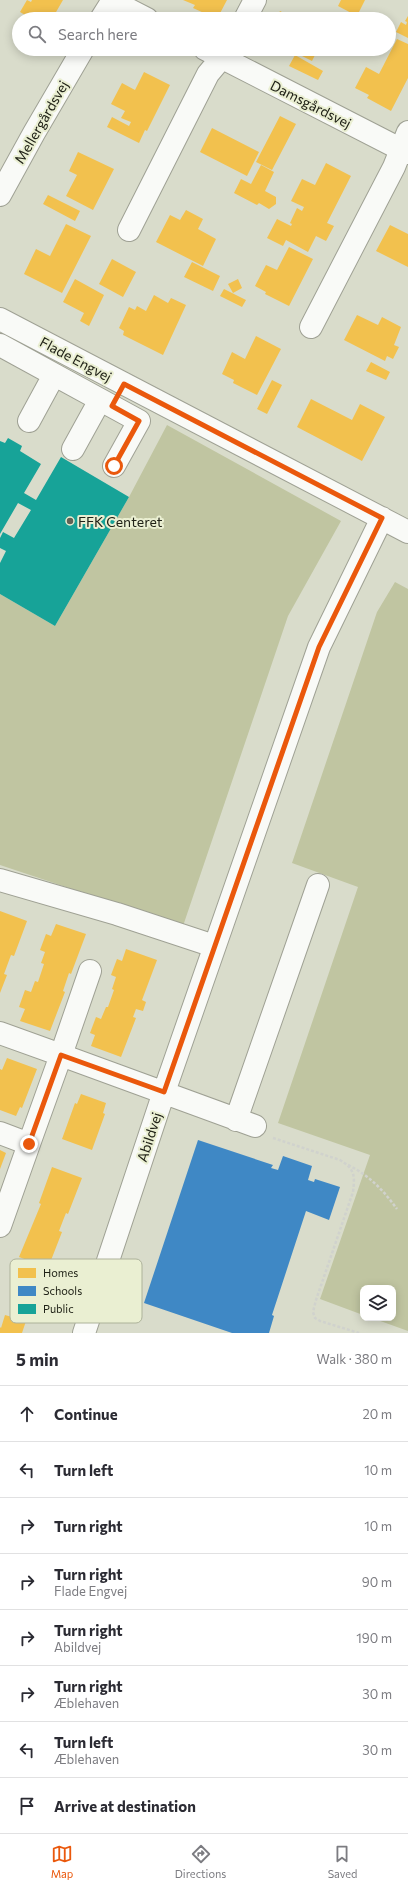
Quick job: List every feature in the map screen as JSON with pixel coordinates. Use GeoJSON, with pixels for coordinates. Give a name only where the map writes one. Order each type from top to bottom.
{"type":"FeatureCollection","features":[{"type":"Feature","properties":{"kind":"street"},"geometry":{"type":"LineString","coordinates":[[249,12],[255,0]]}},
{"type":"Feature","properties":{"kind":"street"},"geometry":{"type":"LineString","coordinates":[[109,7],[125,12]]}},
{"type":"Feature","properties":{"kind":"street","name":"Mellergårdsvej"},"geometry":{"type":"LineString","coordinates":[[0,195],[34,133],[80,56]]}},
{"type":"Feature","properties":{"kind":"street","name":"Damsgårdsvej"},"geometry":{"type":"LineString","coordinates":[[129,230],[216,56]]}},
{"type":"Feature","properties":{"kind":"street","name":"Damsgårdsvej"},"geometry":{"type":"LineString","coordinates":[[226,56],[406,145],[311,327]]}},
{"type":"Feature","properties":{"kind":"street","name":"Flade Engvej"},"geometry":{"type":"LineString","coordinates":[[0,319],[408,532]]}},
{"type":"Feature","properties":{"kind":"street"},"geometry":{"type":"LineString","coordinates":[[0,345],[139,421],[114,466]]}},
{"type":"Feature","properties":{"kind":"street"},"geometry":{"type":"LineString","coordinates":[[29,421],[54,374]]}},
{"type":"Feature","properties":{"kind":"street"},"geometry":{"type":"LineString","coordinates":[[73,449],[106,403],[124,384]]}},
{"type":"Feature","properties":{"kind":"street","name":"Abildvej"},"geometry":{"type":"LineString","coordinates":[[109,1259],[214,946],[319,647],[382,518]]}},
{"type":"Feature","properties":{"kind":"street"},"geometry":{"type":"LineString","coordinates":[[0,880],[117,914],[214,946]]}},
{"type":"Feature","properties":{"kind":"street"},"geometry":{"type":"LineString","coordinates":[[0,1033],[245,1123],[318,885]]}},
{"type":"Feature","properties":{"kind":"street"},"geometry":{"type":"LineString","coordinates":[[0,1226],[90,971]]}},
{"type":"Feature","properties":{"kind":"street"},"geometry":{"type":"LineString","coordinates":[[0,1133],[29,1144]]}},
{"type":"Feature","properties":{"kind":"street","name":"Abildvej"},"geometry":{"type":"LineString","coordinates":[[84,1333],[87,1323]]}},
{"type":"Feature","properties":{"kind":"path"},"geometry":{"type":"LineString","coordinates":[[245,1123],[262,1134],[340,1160],[361,1171],[388,1196],[397,1209]]}},
{"type":"Feature","properties":{"kind":"path"},"geometry":{"type":"LineString","coordinates":[[348,1164],[355,1178],[353,1192],[321,1284],[313,1312],[315,1318],[320,1321],[359,1333]]}},
{"type":"Feature","properties":{"kind":"green space"},"geometry":{"type":"Polygon","coordinates":[[[167,425],[341,521],[288,616],[183,926],[0,865],[0,594],[55,626],[129,497],[167,425]]]}},
{"type":"Feature","properties":{"kind":"green space"},"geometry":{"type":"Polygon","coordinates":[[[395,582],[408,589],[408,1331],[380,1321],[396,1321],[396,1285],[360,1285],[360,1314],[320,1299],[370,1155],[278,1123],[358,887],[292,863],[377,612],[395,582]]]}},
{"type":"Feature","properties":{"kind":"building: Homes"},"geometry":{"type":"Polygon","coordinates":[[[27,0],[31,2],[32,0],[63,0],[56,12],[20,12],[27,0]]]}},
{"type":"Feature","properties":{"kind":"building: Homes"},"geometry":{"type":"Polygon","coordinates":[[[183,0],[227,0],[221,12],[202,12],[193,8],[195,5],[183,0]]]}},
{"type":"Feature","properties":{"kind":"building: Homes"},"geometry":{"type":"Polygon","coordinates":[[[341,0],[365,0],[359,12],[349,12],[338,6],[341,0]]]}},
{"type":"Feature","properties":{"kind":"building: Homes"},"geometry":{"type":"Polygon","coordinates":[[[408,16],[408,38],[396,32],[401,22],[406,25],[407,22],[405,21],[408,16]]]}},
{"type":"Feature","properties":{"kind":"building: Homes"},"geometry":{"type":"Polygon","coordinates":[[[397,39],[408,44],[408,78],[391,111],[367,98],[369,95],[355,88],[366,67],[379,74],[388,56],[396,56],[397,39]]]}},
{"type":"Feature","properties":{"kind":"building: Homes"},"geometry":{"type":"Polygon","coordinates":[[[294,56],[297,56],[323,71],[318,80],[289,66],[294,56]]]}},
{"type":"Feature","properties":{"kind":"building: Homes"},"geometry":{"type":"Polygon","coordinates":[[[302,56],[314,56],[312,61],[302,56]]]}},
{"type":"Feature","properties":{"kind":"building: Homes"},"geometry":{"type":"Polygon","coordinates":[[[144,72],[170,85],[147,131],[145,130],[139,143],[107,127],[112,117],[129,126],[131,122],[121,118],[125,111],[111,104],[122,83],[135,90],[144,72]]]}},
{"type":"Feature","properties":{"kind":"building: Homes"},"geometry":{"type":"Polygon","coordinates":[[[280,116],[296,124],[272,170],[256,162],[280,116]]]}},
{"type":"Feature","properties":{"kind":"building: Homes"},"geometry":{"type":"Polygon","coordinates":[[[212,128],[259,152],[247,176],[200,152],[212,128]]]}},
{"type":"Feature","properties":{"kind":"building: Homes"},"geometry":{"type":"Polygon","coordinates":[[[78,152],[114,169],[93,210],[66,196],[77,175],[69,171],[78,152]]]}},
{"type":"Feature","properties":{"kind":"building: Homes"},"geometry":{"type":"Polygon","coordinates":[[[326,163],[351,176],[327,223],[334,226],[326,241],[316,236],[308,252],[286,240],[283,246],[267,238],[277,219],[291,226],[292,224],[290,223],[297,208],[302,211],[304,207],[291,201],[302,179],[315,185],[326,163]]]}},
{"type":"Feature","properties":{"kind":"building: Homes"},"geometry":{"type":"Polygon","coordinates":[[[261,165],[274,172],[265,191],[276,197],[276,204],[269,209],[259,203],[257,205],[234,193],[241,179],[251,184],[261,165]]]}},
{"type":"Feature","properties":{"kind":"building: Homes"},"geometry":{"type":"Polygon","coordinates":[[[48,195],[80,211],[75,221],[43,204],[48,195]]]}},
{"type":"Feature","properties":{"kind":"building: Homes"},"geometry":{"type":"Polygon","coordinates":[[[186,210],[203,219],[198,229],[216,239],[203,266],[156,242],[170,215],[180,220],[186,210]]]}},
{"type":"Feature","properties":{"kind":"building: Homes"},"geometry":{"type":"Polygon","coordinates":[[[66,224],[91,236],[62,293],[24,274],[36,249],[50,256],[66,224]]]}},
{"type":"Feature","properties":{"kind":"building: Homes"},"geometry":{"type":"Polygon","coordinates":[[[390,225],[408,234],[408,267],[376,251],[390,225]]]}},
{"type":"Feature","properties":{"kind":"building: Homes"},"geometry":{"type":"Polygon","coordinates":[[[289,247],[313,259],[289,306],[265,294],[266,292],[255,286],[266,265],[277,270],[289,247]]]}},
{"type":"Feature","properties":{"kind":"building: Homes"},"geometry":{"type":"Polygon","coordinates":[[[112,259],[136,272],[123,297],[99,284],[112,259]]]}},
{"type":"Feature","properties":{"kind":"building: Homes"},"geometry":{"type":"Polygon","coordinates":[[[192,262],[220,276],[213,291],[184,277],[192,262]]]}},
{"type":"Feature","properties":{"kind":"building: Homes"},"geometry":{"type":"Polygon","coordinates":[[[75,279],[104,295],[89,326],[80,321],[84,313],[63,302],[75,279]]]}},
{"type":"Feature","properties":{"kind":"building: Homes"},"geometry":{"type":"Polygon","coordinates":[[[238,279],[242,288],[233,293],[228,284],[238,279]]]}},
{"type":"Feature","properties":{"kind":"building: Homes"},"geometry":{"type":"Polygon","coordinates":[[[224,289],[246,300],[242,307],[220,296],[224,289]]]}},
{"type":"Feature","properties":{"kind":"building: Homes"},"geometry":{"type":"Polygon","coordinates":[[[154,295],[168,303],[171,298],[186,305],[163,355],[123,335],[124,331],[119,328],[129,307],[135,310],[137,306],[146,311],[154,295]]]}},
{"type":"Feature","properties":{"kind":"building: Homes"},"geometry":{"type":"Polygon","coordinates":[[[357,315],[378,325],[382,317],[401,327],[394,345],[399,347],[393,359],[387,356],[385,361],[344,340],[357,315]]]}},
{"type":"Feature","properties":{"kind":"building: Homes"},"geometry":{"type":"Polygon","coordinates":[[[256,336],[281,349],[257,395],[233,383],[234,380],[222,374],[232,352],[245,359],[256,336]]]}},
{"type":"Feature","properties":{"kind":"building: Homes"},"geometry":{"type":"Polygon","coordinates":[[[371,362],[390,372],[386,380],[366,371],[371,362]]]}},
{"type":"Feature","properties":{"kind":"building: Homes"},"geometry":{"type":"Polygon","coordinates":[[[272,380],[282,385],[267,414],[257,409],[272,380]]]}},
{"type":"Feature","properties":{"kind":"building: Homes"},"geometry":{"type":"Polygon","coordinates":[[[311,399],[352,420],[360,404],[385,417],[362,461],[297,427],[311,399]]]}},
{"type":"Feature","properties":{"kind":"building: Homes"},"geometry":{"type":"Polygon","coordinates":[[[0,911],[27,921],[14,956],[11,955],[4,974],[7,975],[0,993],[0,911]]]}},
{"type":"Feature","properties":{"kind":"building: Homes"},"geometry":{"type":"Polygon","coordinates":[[[56,924],[86,934],[71,974],[69,973],[63,991],[65,992],[50,1031],[20,1021],[25,1009],[19,1007],[25,990],[31,992],[35,981],[38,982],[44,964],[41,963],[45,952],[40,950],[46,934],[51,936],[56,924]]]}},
{"type":"Feature","properties":{"kind":"building: Homes"},"geometry":{"type":"Polygon","coordinates":[[[126,949],[157,960],[142,1000],[146,1002],[143,1011],[136,1009],[133,1017],[136,1018],[121,1057],[91,1046],[95,1035],[90,1033],[96,1017],[101,1019],[106,1007],[108,1007],[114,990],[112,989],[116,977],[111,975],[117,959],[122,961],[126,949]]]}},
{"type":"Feature","properties":{"kind":"building: Homes"},"geometry":{"type":"Polygon","coordinates":[[[7,1058],[37,1069],[22,1108],[20,1107],[16,1116],[0,1110],[0,1069],[2,1070],[7,1058]]]}},
{"type":"Feature","properties":{"kind":"building: Homes"},"geometry":{"type":"Polygon","coordinates":[[[81,1094],[106,1103],[103,1113],[105,1114],[92,1150],[62,1139],[75,1103],[77,1104],[81,1094]]]}},
{"type":"Feature","properties":{"kind":"building: Homes"},"geometry":{"type":"Polygon","coordinates":[[[0,1150],[6,1153],[0,1169],[0,1150]]]}},
{"type":"Feature","properties":{"kind":"building: Homes"},"geometry":{"type":"Polygon","coordinates":[[[52,1167],[82,1178],[68,1214],[66,1213],[59,1231],[62,1232],[52,1259],[24,1259],[19,1257],[41,1204],[39,1203],[52,1167]]]}},
{"type":"Feature","properties":{"kind":"building: Homes"},"geometry":{"type":"Polygon","coordinates":[[[5,1315],[10,1316],[10,1323],[25,1323],[22,1333],[0,1333],[0,1327],[1,1328],[5,1315]]]}},
{"type":"Feature","properties":{"kind":"building: Schools"},"geometry":{"type":"Polygon","coordinates":[[[198,1140],[273,1165],[271,1168],[278,1170],[283,1156],[312,1166],[308,1180],[314,1182],[315,1179],[340,1187],[329,1220],[306,1211],[272,1315],[274,1316],[269,1333],[232,1333],[144,1303],[198,1140]]]}},
{"type":"Feature","properties":{"kind":"building: Public","name":"FFK Centeret"},"geometry":{"type":"Polygon","coordinates":[[[8,438],[22,446],[20,451],[41,464],[24,493],[36,500],[61,457],[129,497],[55,626],[0,594],[0,563],[6,551],[0,548],[0,538],[3,532],[14,538],[31,510],[18,503],[0,534],[0,441],[5,443],[8,438]]]}},
{"type":"Feature","properties":{"kind":"place","name":"FFK Centeret"},"geometry":{"type":"Point","coordinates":[70,521]}},
{"type":"Feature","properties":{"kind":"route"},"geometry":{"type":"LineString","coordinates":[[29,1144],[61,1055],[164,1092],[319,647],[382,518],[124,384],[112,406],[139,421],[114,466]]}}]}
